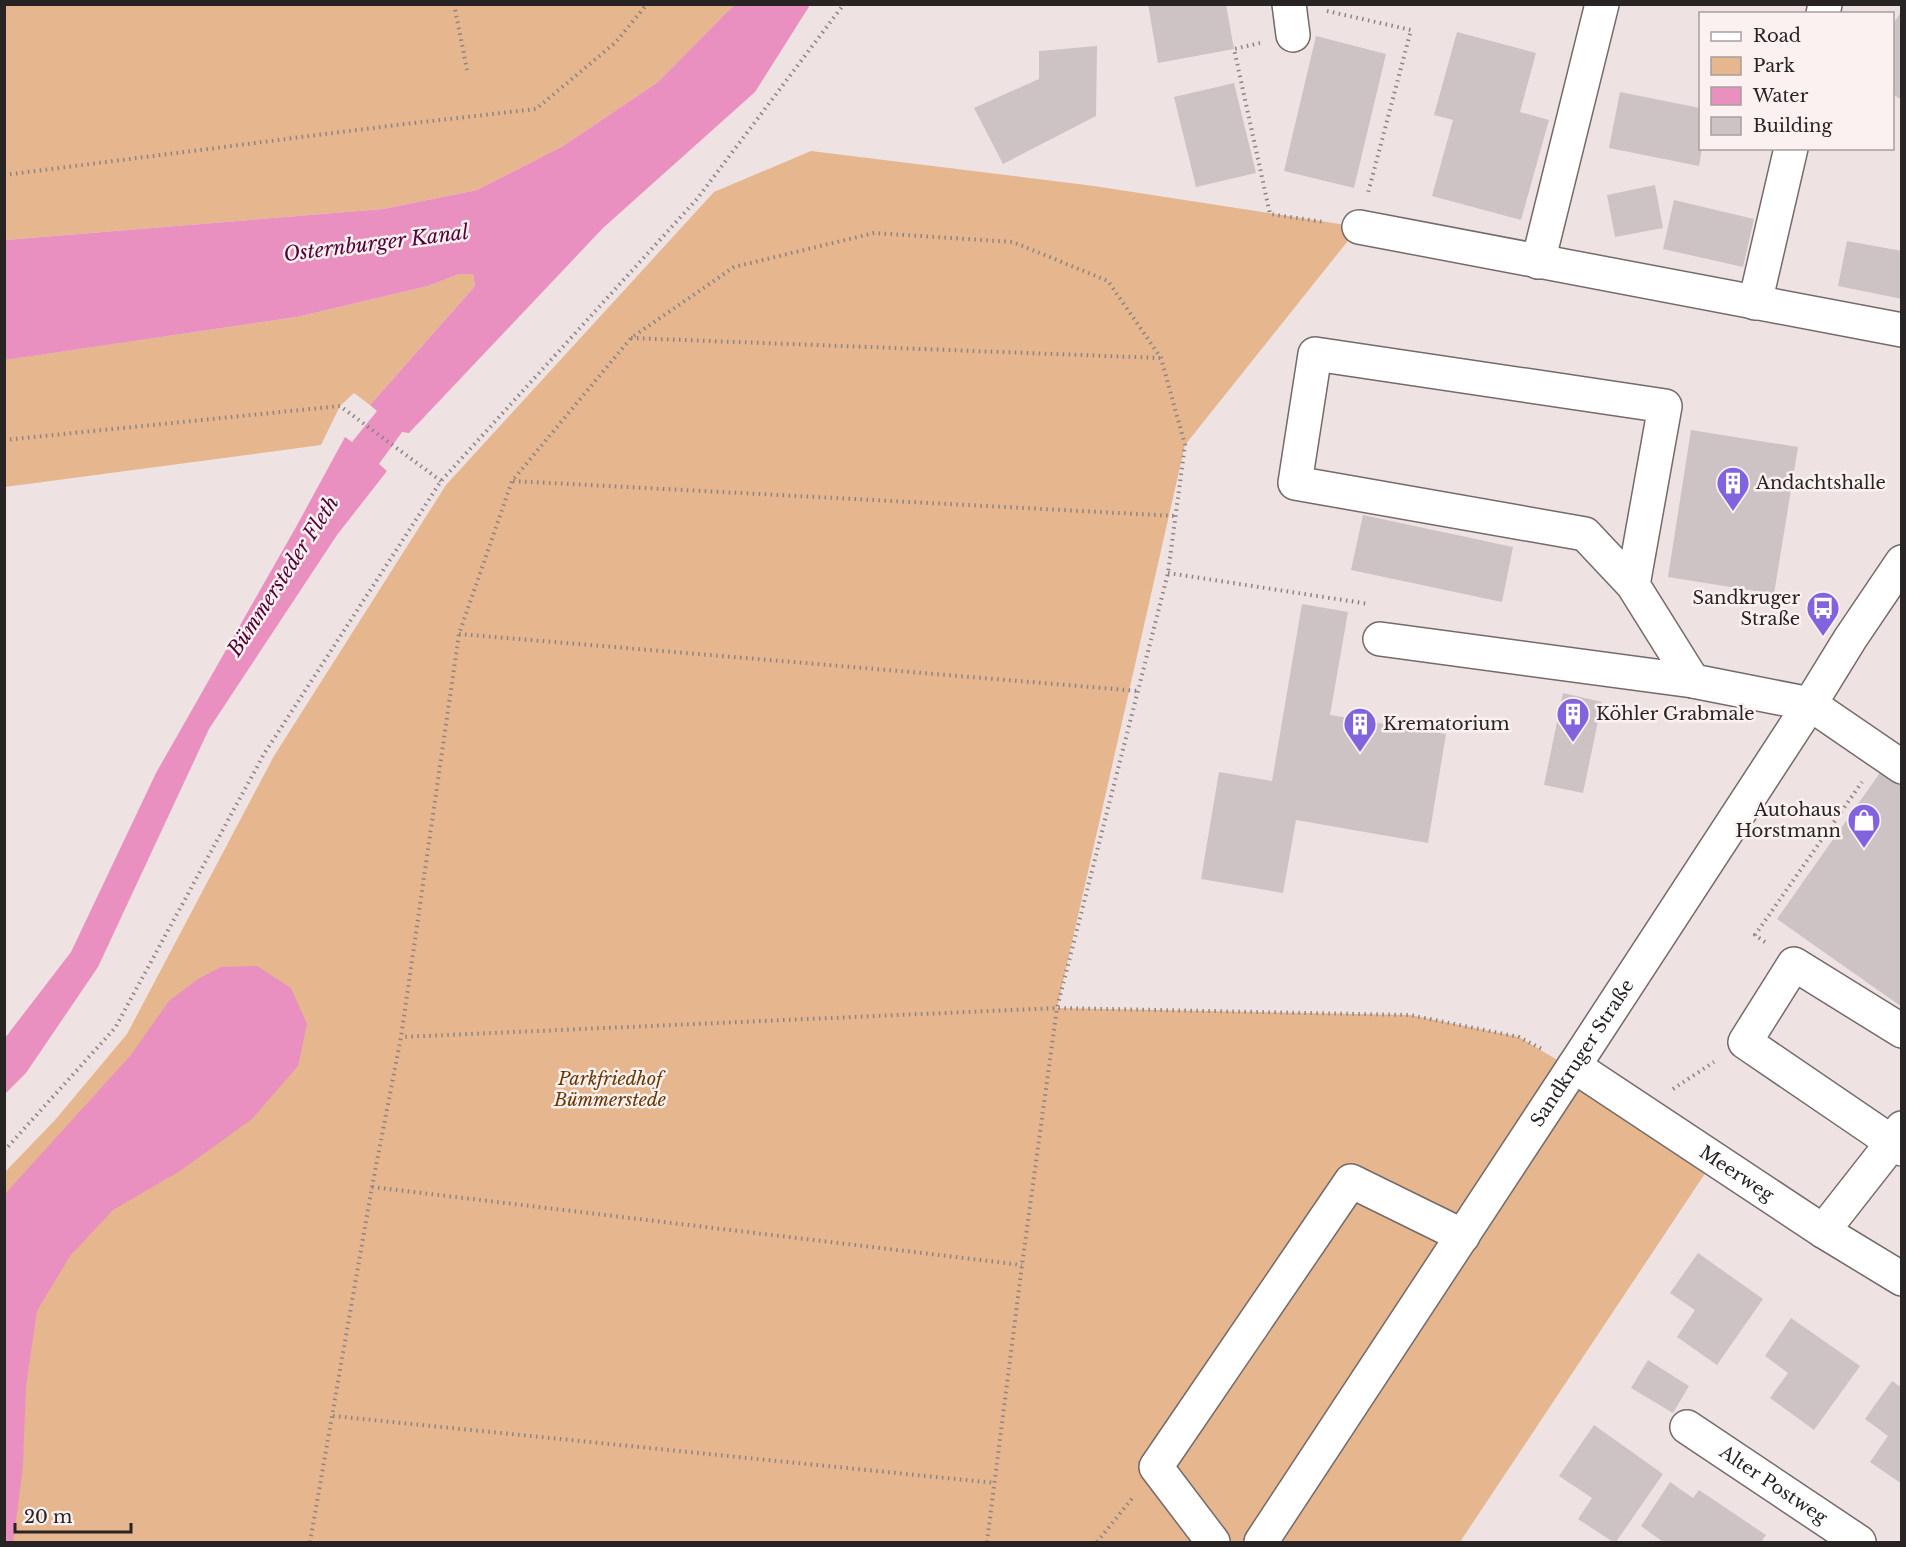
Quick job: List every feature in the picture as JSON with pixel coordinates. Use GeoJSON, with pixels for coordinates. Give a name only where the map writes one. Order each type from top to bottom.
{"type":"FeatureCollection","features":[{"type":"Feature","properties":{"kind":"street"},"geometry":{"type":"LineString","coordinates":[[1538,262],[1602,4]]}},
{"type":"Feature","properties":{"kind":"street"},"geometry":{"type":"LineString","coordinates":[[1755,303],[1791,150]]}},
{"type":"Feature","properties":{"kind":"street"},"geometry":{"type":"LineString","coordinates":[[1359,227],[1902,330]]}},
{"type":"Feature","properties":{"kind":"street"},"geometry":{"type":"LineString","coordinates":[[1633,585],[1665,406],[1315,354],[1295,483],[1585,534],[1633,585],[1693,681]]}},
{"type":"Feature","properties":{"kind":"street","name":"Sandkruger Straße"},"geometry":{"type":"LineString","coordinates":[[1261,1542],[1810,704],[1856,629],[1902,562]]}},
{"type":"Feature","properties":{"kind":"street"},"geometry":{"type":"LineString","coordinates":[[1380,639],[1693,681],[1810,704],[1892,761]]}},
{"type":"Feature","properties":{"kind":"street"},"geometry":{"type":"LineString","coordinates":[[1823,1231],[1898,1140],[1745,1042],[1794,964],[1902,1030]]}},
{"type":"Feature","properties":{"kind":"street","name":"Meerweg"},"geometry":{"type":"LineString","coordinates":[[1574,1066],[1823,1231],[1902,1279]]}},
{"type":"Feature","properties":{"kind":"street"},"geometry":{"type":"LineString","coordinates":[[1213,1542],[1156,1467],[1351,1181],[1462,1236]]}},
{"type":"Feature","properties":{"kind":"street","name":"Alter Postweg"},"geometry":{"type":"LineString","coordinates":[[1687,1427],[1859,1542]]}},
{"type":"Feature","properties":{"kind":"path"},"geometry":{"type":"LineString","coordinates":[[454,4],[467,70]]}},
{"type":"Feature","properties":{"kind":"path"},"geometry":{"type":"LineString","coordinates":[[4,175],[536,109],[616,42],[646,4]]}},
{"type":"Feature","properties":{"kind":"path"},"geometry":{"type":"LineString","coordinates":[[4,1151],[115,1028],[264,754],[441,482],[697,199],[844,4]]}},
{"type":"Feature","properties":{"kind":"path"},"geometry":{"type":"LineString","coordinates":[[1291,20],[1233,49],[1270,214],[1359,227],[1411,30],[1324,10]]}},
{"type":"Feature","properties":{"kind":"path"},"geometry":{"type":"LineString","coordinates":[[310,1542],[372,1187],[401,1037],[459,634],[512,481],[631,338],[734,267],[874,233],[1013,242],[1108,281],[1161,358],[1185,445],[1168,573],[1056,1008],[987,1542]]}},
{"type":"Feature","properties":{"kind":"path"},"geometry":{"type":"LineString","coordinates":[[631,338],[1161,358]]}},
{"type":"Feature","properties":{"kind":"path"},"geometry":{"type":"LineString","coordinates":[[4,440],[340,406],[441,482]]}},
{"type":"Feature","properties":{"kind":"path"},"geometry":{"type":"LineString","coordinates":[[512,481],[1176,516]]}},
{"type":"Feature","properties":{"kind":"path"},"geometry":{"type":"LineString","coordinates":[[1168,573],[1369,604],[1380,639]]}},
{"type":"Feature","properties":{"kind":"path"},"geometry":{"type":"LineString","coordinates":[[459,634],[1138,691]]}},
{"type":"Feature","properties":{"kind":"path"},"geometry":{"type":"LineString","coordinates":[[1794,964],[1755,935],[1892,761]]}},
{"type":"Feature","properties":{"kind":"path"},"geometry":{"type":"LineString","coordinates":[[401,1037],[1056,1008],[1410,1015],[1520,1037],[1574,1066]]}},
{"type":"Feature","properties":{"kind":"path"},"geometry":{"type":"LineString","coordinates":[[1640,1111],[1745,1042]]}},
{"type":"Feature","properties":{"kind":"path"},"geometry":{"type":"LineString","coordinates":[[372,1187],[1022,1265]]}},
{"type":"Feature","properties":{"kind":"path"},"geometry":{"type":"LineString","coordinates":[[333,1416],[995,1483]]}},
{"type":"Feature","properties":{"kind":"path"},"geometry":{"type":"LineString","coordinates":[[1097,1542],[1156,1467]]}},
{"type":"Feature","properties":{"kind":"green space"},"geometry":{"type":"Polygon","coordinates":[[[4,5],[734,5],[658,82],[563,146],[477,190],[383,209],[5,240],[4,5]]]}},
{"type":"Feature","properties":{"kind":"green space","name":"Parkfriedhof Bümmerstede"},"geometry":{"type":"Polygon","coordinates":[[[811,151],[1094,186],[1359,227],[1185,445],[1057,1008],[1410,1015],[1519,1037],[1569,1067],[1574,1066],[1714,1160],[1460,1542],[5,1542],[4,1173],[55,1120],[127,1034],[274,756],[446,485],[714,192],[811,151]]]}},
{"type":"Feature","properties":{"kind":"green space"},"geometry":{"type":"Polygon","coordinates":[[[459,274],[473,274],[475,286],[370,405],[354,393],[340,406],[321,445],[5,487],[4,360],[297,317],[428,286],[459,274]]]}},
{"type":"Feature","properties":{"kind":"water"},"geometry":{"type":"Polygon","coordinates":[[[734,5],[810,5],[755,92],[603,228],[409,433],[402,432],[379,464],[387,471],[337,535],[209,729],[98,967],[26,1073],[5,1094],[5,1038],[71,952],[156,773],[345,437],[352,442],[377,411],[370,405],[475,286],[473,274],[459,274],[428,286],[297,317],[5,360],[5,240],[383,209],[477,190],[563,146],[658,82],[734,5]]]}},
{"type":"Feature","properties":{"kind":"water"},"geometry":{"type":"Polygon","coordinates":[[[257,966],[291,988],[307,1024],[298,1066],[252,1119],[180,1171],[113,1210],[70,1256],[37,1311],[26,1386],[23,1465],[14,1537],[13,1542],[5,1542],[5,1194],[130,1056],[169,1001],[198,979],[221,967],[257,966]]]}},
{"type":"Feature","properties":{"kind":"building"},"geometry":{"type":"Polygon","coordinates":[[[1148,4],[1226,4],[1234,49],[1158,63],[1148,4]]]}},
{"type":"Feature","properties":{"kind":"building"},"geometry":{"type":"Polygon","coordinates":[[[1902,11],[1902,100],[1894,95],[1894,22],[1902,11]]]}},
{"type":"Feature","properties":{"kind":"building"},"geometry":{"type":"Polygon","coordinates":[[[1457,32],[1536,53],[1520,112],[1549,120],[1521,220],[1432,196],[1453,120],[1434,115],[1457,32]]]}},
{"type":"Feature","properties":{"kind":"building"},"geometry":{"type":"Polygon","coordinates":[[[1316,36],[1386,54],[1354,188],[1284,171],[1316,36]]]}},
{"type":"Feature","properties":{"kind":"building"},"geometry":{"type":"Polygon","coordinates":[[[1097,46],[1096,116],[1003,164],[974,108],[1039,79],[1039,51],[1097,46]]]}},
{"type":"Feature","properties":{"kind":"building"},"geometry":{"type":"Polygon","coordinates":[[[1234,83],[1256,173],[1196,187],[1174,97],[1234,83]]]}},
{"type":"Feature","properties":{"kind":"building"},"geometry":{"type":"Polygon","coordinates":[[[1620,92],[1699,108],[1699,150],[1702,150],[1699,166],[1609,148],[1620,92]]]}},
{"type":"Feature","properties":{"kind":"building"},"geometry":{"type":"Polygon","coordinates":[[[1655,185],[1663,228],[1615,237],[1607,195],[1655,185]]]}},
{"type":"Feature","properties":{"kind":"building"},"geometry":{"type":"Polygon","coordinates":[[[1674,200],[1754,219],[1743,267],[1663,249],[1674,200]]]}},
{"type":"Feature","properties":{"kind":"building"},"geometry":{"type":"Polygon","coordinates":[[[1847,241],[1902,251],[1902,299],[1838,286],[1847,241]]]}},
{"type":"Feature","properties":{"kind":"building","name":"Andachtshalle"},"geometry":{"type":"Polygon","coordinates":[[[1691,430],[1798,447],[1774,594],[1668,577],[1691,430]]]}},
{"type":"Feature","properties":{"kind":"building"},"geometry":{"type":"Polygon","coordinates":[[[1363,515],[1513,547],[1502,602],[1351,570],[1363,515]]]}},
{"type":"Feature","properties":{"kind":"building","name":"Krematorium"},"geometry":{"type":"Polygon","coordinates":[[[1302,604],[1348,612],[1330,715],[1446,734],[1428,843],[1296,820],[1283,893],[1201,879],[1219,772],[1272,781],[1302,604]]]}},
{"type":"Feature","properties":{"kind":"building","name":"Köhler Grabmale"},"geometry":{"type":"Polygon","coordinates":[[[1563,693],[1602,702],[1583,793],[1544,785],[1563,693]]]}},
{"type":"Feature","properties":{"kind":"building","name":"Autohaus Horstmann"},"geometry":{"type":"Polygon","coordinates":[[[1884,767],[1902,779],[1902,1007],[1777,919],[1884,767]]]}},
{"type":"Feature","properties":{"kind":"building"},"geometry":{"type":"Polygon","coordinates":[[[1698,1253],[1763,1299],[1717,1365],[1677,1337],[1695,1310],[1670,1293],[1698,1253]]]}},
{"type":"Feature","properties":{"kind":"building"},"geometry":{"type":"Polygon","coordinates":[[[1791,1318],[1860,1366],[1814,1430],[1770,1398],[1788,1373],[1765,1356],[1791,1318]]]}},
{"type":"Feature","properties":{"kind":"building"},"geometry":{"type":"Polygon","coordinates":[[[1648,1360],[1689,1386],[1673,1413],[1631,1388],[1648,1360]]]}},
{"type":"Feature","properties":{"kind":"building"},"geometry":{"type":"Polygon","coordinates":[[[1892,1381],[1902,1388],[1902,1484],[1870,1462],[1888,1436],[1865,1419],[1892,1381]]]}},
{"type":"Feature","properties":{"kind":"building"},"geometry":{"type":"Polygon","coordinates":[[[1594,1425],[1663,1474],[1616,1542],[1578,1519],[1592,1498],[1559,1476],[1594,1425]]]}},
{"type":"Feature","properties":{"kind":"building"},"geometry":{"type":"Polygon","coordinates":[[[1670,1482],[1693,1498],[1699,1490],[1766,1535],[1761,1542],[1663,1542],[1641,1526],[1670,1482]]]}},
{"type":"Feature","properties":{"kind":"place","name":"Andachtshalle"},"geometry":{"type":"Point","coordinates":[1733,512]}},
{"type":"Feature","properties":{"kind":"place","name":"Sandkruger Straße"},"geometry":{"type":"Point","coordinates":[1823,637]}},
{"type":"Feature","properties":{"kind":"place","name":"Köhler Grabmale"},"geometry":{"type":"Point","coordinates":[1573,743]}},
{"type":"Feature","properties":{"kind":"place","name":"Krematorium"},"geometry":{"type":"Point","coordinates":[1360,753]}},
{"type":"Feature","properties":{"kind":"place","name":"Autohaus Horstmann"},"geometry":{"type":"Point","coordinates":[1864,849]}},
{"type":"Feature","properties":{"kind":"water label","name":"Osternburger Kanal"},"geometry":{"type":"Point","coordinates":[376,243]}},
{"type":"Feature","properties":{"kind":"water label","name":"Bümmersteder Fleth"},"geometry":{"type":"Point","coordinates":[283,576]}}]}
